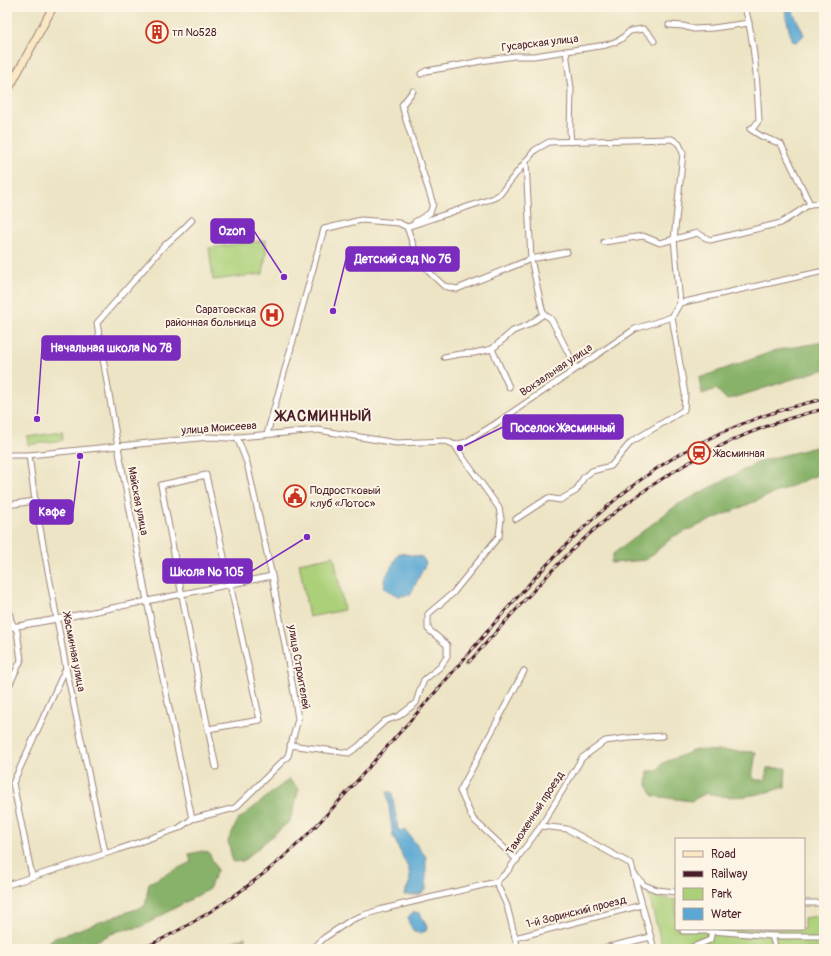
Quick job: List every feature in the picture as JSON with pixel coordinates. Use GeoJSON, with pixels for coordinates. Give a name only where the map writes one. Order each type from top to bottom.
{"type":"FeatureCollection","features":[{"type":"Feature","properties":{"kind":"main road"},"geometry":{"type":"LineString","coordinates":[[7,92],[53,7]]}},
{"type":"Feature","properties":{"kind":"street"},"geometry":{"type":"LineString","coordinates":[[745,7],[756,70],[759,120],[750,129],[761,136],[781,144],[810,204]]}},
{"type":"Feature","properties":{"kind":"street"},"geometry":{"type":"LineString","coordinates":[[669,25],[683,26],[694,30],[749,23]]}},
{"type":"Feature","properties":{"kind":"street","name":"Гусарская улица"},"geometry":{"type":"LineString","coordinates":[[421,74],[426,70],[480,61],[515,56],[534,56],[606,45],[620,40],[630,31],[643,29],[654,41]]}},
{"type":"Feature","properties":{"kind":"street"},"geometry":{"type":"LineString","coordinates":[[566,51],[571,89],[571,142]]}},
{"type":"Feature","properties":{"kind":"street"},"geometry":{"type":"LineString","coordinates":[[407,227],[430,213],[433,204],[402,104],[413,91]]}},
{"type":"Feature","properties":{"kind":"street"},"geometry":{"type":"LineString","coordinates":[[407,227],[494,198],[500,194],[535,150],[549,142],[672,139],[679,144],[683,153],[674,239],[680,303],[672,318],[685,394],[684,410],[631,442],[611,466],[592,471],[584,477],[576,491],[560,500],[548,498],[516,519]]}},
{"type":"Feature","properties":{"kind":"street"},"geometry":{"type":"LineString","coordinates":[[526,162],[531,259],[544,314],[551,319],[576,368]]}},
{"type":"Feature","properties":{"kind":"street"},"geometry":{"type":"LineString","coordinates":[[604,242],[643,236],[660,243],[697,233],[710,240],[781,223],[810,204],[824,204]]}},
{"type":"Feature","properties":{"kind":"street","name":"Майская улица"},"geometry":{"type":"LineString","coordinates":[[192,220],[164,246],[98,323],[118,447],[147,601],[192,819]]}},
{"type":"Feature","properties":{"kind":"street"},"geometry":{"type":"LineString","coordinates":[[266,434],[324,229],[361,220],[399,223],[407,227],[415,250],[431,274],[444,286],[457,289],[531,259],[567,252]]}},
{"type":"Feature","properties":{"kind":"street"},"geometry":{"type":"LineString","coordinates":[[680,303],[824,271]]}},
{"type":"Feature","properties":{"kind":"street"},"geometry":{"type":"LineString","coordinates":[[444,357],[492,349],[513,331],[528,325],[544,314]]}},
{"type":"Feature","properties":{"kind":"street","name":"Вокзальная улица"},"geometry":{"type":"LineString","coordinates":[[455,445],[466,442],[495,424],[635,329],[672,318]]}},
{"type":"Feature","properties":{"kind":"street"},"geometry":{"type":"LineString","coordinates":[[492,349],[509,387]]}},
{"type":"Feature","properties":{"kind":"street","name":"улица Моисеева"},"geometry":{"type":"LineString","coordinates":[[7,455],[29,455],[209,437],[237,437],[318,430],[396,443],[446,441],[455,445]]}},
{"type":"Feature","properties":{"kind":"street","name":"улица Строителей"},"geometry":{"type":"LineString","coordinates":[[7,885],[105,852],[117,850],[179,828],[192,819],[235,808],[288,756],[298,719],[272,576],[247,463],[237,437]]}},
{"type":"Feature","properties":{"kind":"street"},"geometry":{"type":"LineString","coordinates":[[290,745],[348,753],[359,746],[385,721],[399,716],[416,703],[424,680],[440,667],[447,657],[447,645],[428,629],[428,614],[453,593],[499,536],[501,519],[499,508],[458,452],[455,445]]}},
{"type":"Feature","properties":{"kind":"street","name":"Жасминная улица"},"geometry":{"type":"LineString","coordinates":[[29,455],[35,501],[66,668],[105,852]]}},
{"type":"Feature","properties":{"kind":"street"},"geometry":{"type":"LineString","coordinates":[[208,729],[260,720],[206,475],[161,485],[181,594],[208,729],[216,767]]}},
{"type":"Feature","properties":{"kind":"street"},"geometry":{"type":"LineString","coordinates":[[7,505],[35,501]]}},
{"type":"Feature","properties":{"kind":"street"},"geometry":{"type":"LineString","coordinates":[[7,628],[272,576]]}},
{"type":"Feature","properties":{"kind":"street"},"geometry":{"type":"LineString","coordinates":[[7,600],[11,621],[17,631],[21,660],[7,690]]}},
{"type":"Feature","properties":{"kind":"street"},"geometry":{"type":"LineString","coordinates":[[32,876],[10,784],[66,668]]}},
{"type":"Feature","properties":{"kind":"street"},"geometry":{"type":"LineString","coordinates":[[517,860],[473,819],[460,791],[524,671]]}},
{"type":"Feature","properties":{"kind":"street","name":"Таможенный проезд"},"geometry":{"type":"LineString","coordinates":[[496,882],[517,860],[541,826],[582,758],[605,741],[663,736]]}},
{"type":"Feature","properties":{"kind":"street"},"geometry":{"type":"LineString","coordinates":[[541,826],[566,829],[631,864],[654,949]]}},
{"type":"Feature","properties":{"kind":"street"},"geometry":{"type":"LineString","coordinates":[[633,873],[644,886],[657,890],[675,892]]}},
{"type":"Feature","properties":{"kind":"street"},"geometry":{"type":"LineString","coordinates":[[313,949],[324,938],[351,920],[364,915],[383,909],[496,882],[507,906],[518,949]]}},
{"type":"Feature","properties":{"kind":"street"},"geometry":{"type":"LineString","coordinates":[[805,903],[824,903]]}},
{"type":"Feature","properties":{"kind":"street","name":"1-й Зоринский проезд"},"geometry":{"type":"LineString","coordinates":[[515,938],[642,905]]}},
{"type":"Feature","properties":{"kind":"street"},"geometry":{"type":"LineString","coordinates":[[684,931],[712,931],[772,936],[824,936]]}},
{"type":"Feature","properties":{"kind":"street"},"geometry":{"type":"LineString","coordinates":[[688,949],[710,940],[712,931]]}},
{"type":"Feature","properties":{"kind":"street"},"geometry":{"type":"LineString","coordinates":[[772,936],[776,949]]}},
{"type":"Feature","properties":{"kind":"street"},"geometry":{"type":"LineString","coordinates":[[600,949],[651,937]]}},
{"type":"Feature","properties":{"kind":"green space"},"geometry":{"type":"Polygon","coordinates":[[[266,240],[263,274],[213,280],[209,248],[266,240]]]}},
{"type":"Feature","properties":{"kind":"green space"},"geometry":{"type":"Polygon","coordinates":[[[824,342],[824,370],[727,400],[716,389],[702,394],[699,378],[777,350],[824,342]]]}},
{"type":"Feature","properties":{"kind":"green space"},"geometry":{"type":"Polygon","coordinates":[[[62,432],[63,440],[28,445],[27,437],[62,432]]]}},
{"type":"Feature","properties":{"kind":"green space"},"geometry":{"type":"Polygon","coordinates":[[[824,445],[824,472],[674,536],[646,560],[611,563],[613,554],[677,505],[761,461],[824,445]]]}},
{"type":"Feature","properties":{"kind":"green space"},"geometry":{"type":"Polygon","coordinates":[[[334,556],[344,610],[309,617],[299,563],[334,556]]]}},
{"type":"Feature","properties":{"kind":"green space"},"geometry":{"type":"Polygon","coordinates":[[[695,750],[756,752],[752,777],[756,780],[766,780],[767,768],[786,768],[785,787],[756,795],[737,797],[707,793],[691,801],[653,796],[647,785],[648,771],[657,771],[663,763],[695,750]]]}},
{"type":"Feature","properties":{"kind":"green space"},"geometry":{"type":"Polygon","coordinates":[[[289,779],[299,789],[290,821],[243,861],[233,862],[228,841],[238,820],[289,779]]]}},
{"type":"Feature","properties":{"kind":"green space"},"geometry":{"type":"Polygon","coordinates":[[[203,851],[209,853],[217,870],[209,889],[141,927],[118,931],[89,944],[83,949],[29,949],[46,945],[52,939],[145,906],[149,883],[191,862],[189,854],[203,851]]]}},
{"type":"Feature","properties":{"kind":"green space"},"geometry":{"type":"Polygon","coordinates":[[[649,896],[675,900],[675,930],[805,930],[805,918],[824,915],[824,949],[663,949],[649,896]]]}},
{"type":"Feature","properties":{"kind":"green space"},"geometry":{"type":"Polygon","coordinates":[[[245,937],[246,949],[211,949],[245,937]]]}},
{"type":"Feature","properties":{"kind":"water"},"geometry":{"type":"Polygon","coordinates":[[[785,7],[791,7],[804,35],[797,42],[792,41],[785,7]]]}},
{"type":"Feature","properties":{"kind":"water"},"geometry":{"type":"Polygon","coordinates":[[[399,553],[422,557],[426,563],[410,595],[398,596],[385,589],[384,580],[399,553]]]}},
{"type":"Feature","properties":{"kind":"water"},"geometry":{"type":"Polygon","coordinates":[[[387,792],[392,792],[398,830],[406,831],[426,857],[426,890],[418,895],[404,895],[410,881],[409,870],[393,836],[387,792]]]}},
{"type":"Feature","properties":{"kind":"water"},"geometry":{"type":"Polygon","coordinates":[[[413,912],[420,913],[427,927],[426,931],[419,933],[414,932],[409,923],[408,917],[413,912]]]}},
{"type":"Feature","properties":{"kind":"railway"},"geometry":{"type":"LineString","coordinates":[[141,949],[163,939],[227,901],[286,855],[323,819],[350,789],[551,560],[599,514],[624,493],[650,473],[678,455],[713,437],[749,421],[805,403],[824,399]]}},
{"type":"Feature","properties":{"kind":"railway"},"geometry":{"type":"LineString","coordinates":[[469,662],[570,552],[597,527],[626,504],[688,463],[720,446],[754,431],[824,409]]}},
{"type":"Feature","properties":{"kind":"place","name":"тп №528"},"geometry":{"type":"Point","coordinates":[157,32]}},
{"type":"Feature","properties":{"kind":"place","name":"Ozon"},"geometry":{"type":"Point","coordinates":[284,277]}},
{"type":"Feature","properties":{"kind":"place","name":"Детский сад № 76"},"geometry":{"type":"Point","coordinates":[333,311]}},
{"type":"Feature","properties":{"kind":"place","name":"Саратовская районная больница"},"geometry":{"type":"Point","coordinates":[272,315]}},
{"type":"Feature","properties":{"kind":"place","name":"Начальная школа № 78"},"geometry":{"type":"Point","coordinates":[37,419]}},
{"type":"Feature","properties":{"kind":"place","name":"Поселок Жасминный"},"geometry":{"type":"Point","coordinates":[460,448]}},
{"type":"Feature","properties":{"kind":"place","name":"Жасминная"},"geometry":{"type":"Point","coordinates":[699,453]}},
{"type":"Feature","properties":{"kind":"place","name":"Кафе"},"geometry":{"type":"Point","coordinates":[80,456]}},
{"type":"Feature","properties":{"kind":"place","name":"Подростковый клуб «Лотос»"},"geometry":{"type":"Point","coordinates":[295,496]}},
{"type":"Feature","properties":{"kind":"place","name":"Школа № 105"},"geometry":{"type":"Point","coordinates":[307,537]}},
{"type":"Feature","properties":{"kind":"district","name":"ЖАСМИННЫЙ"},"geometry":{"type":"Point","coordinates":[324,416]}}]}
